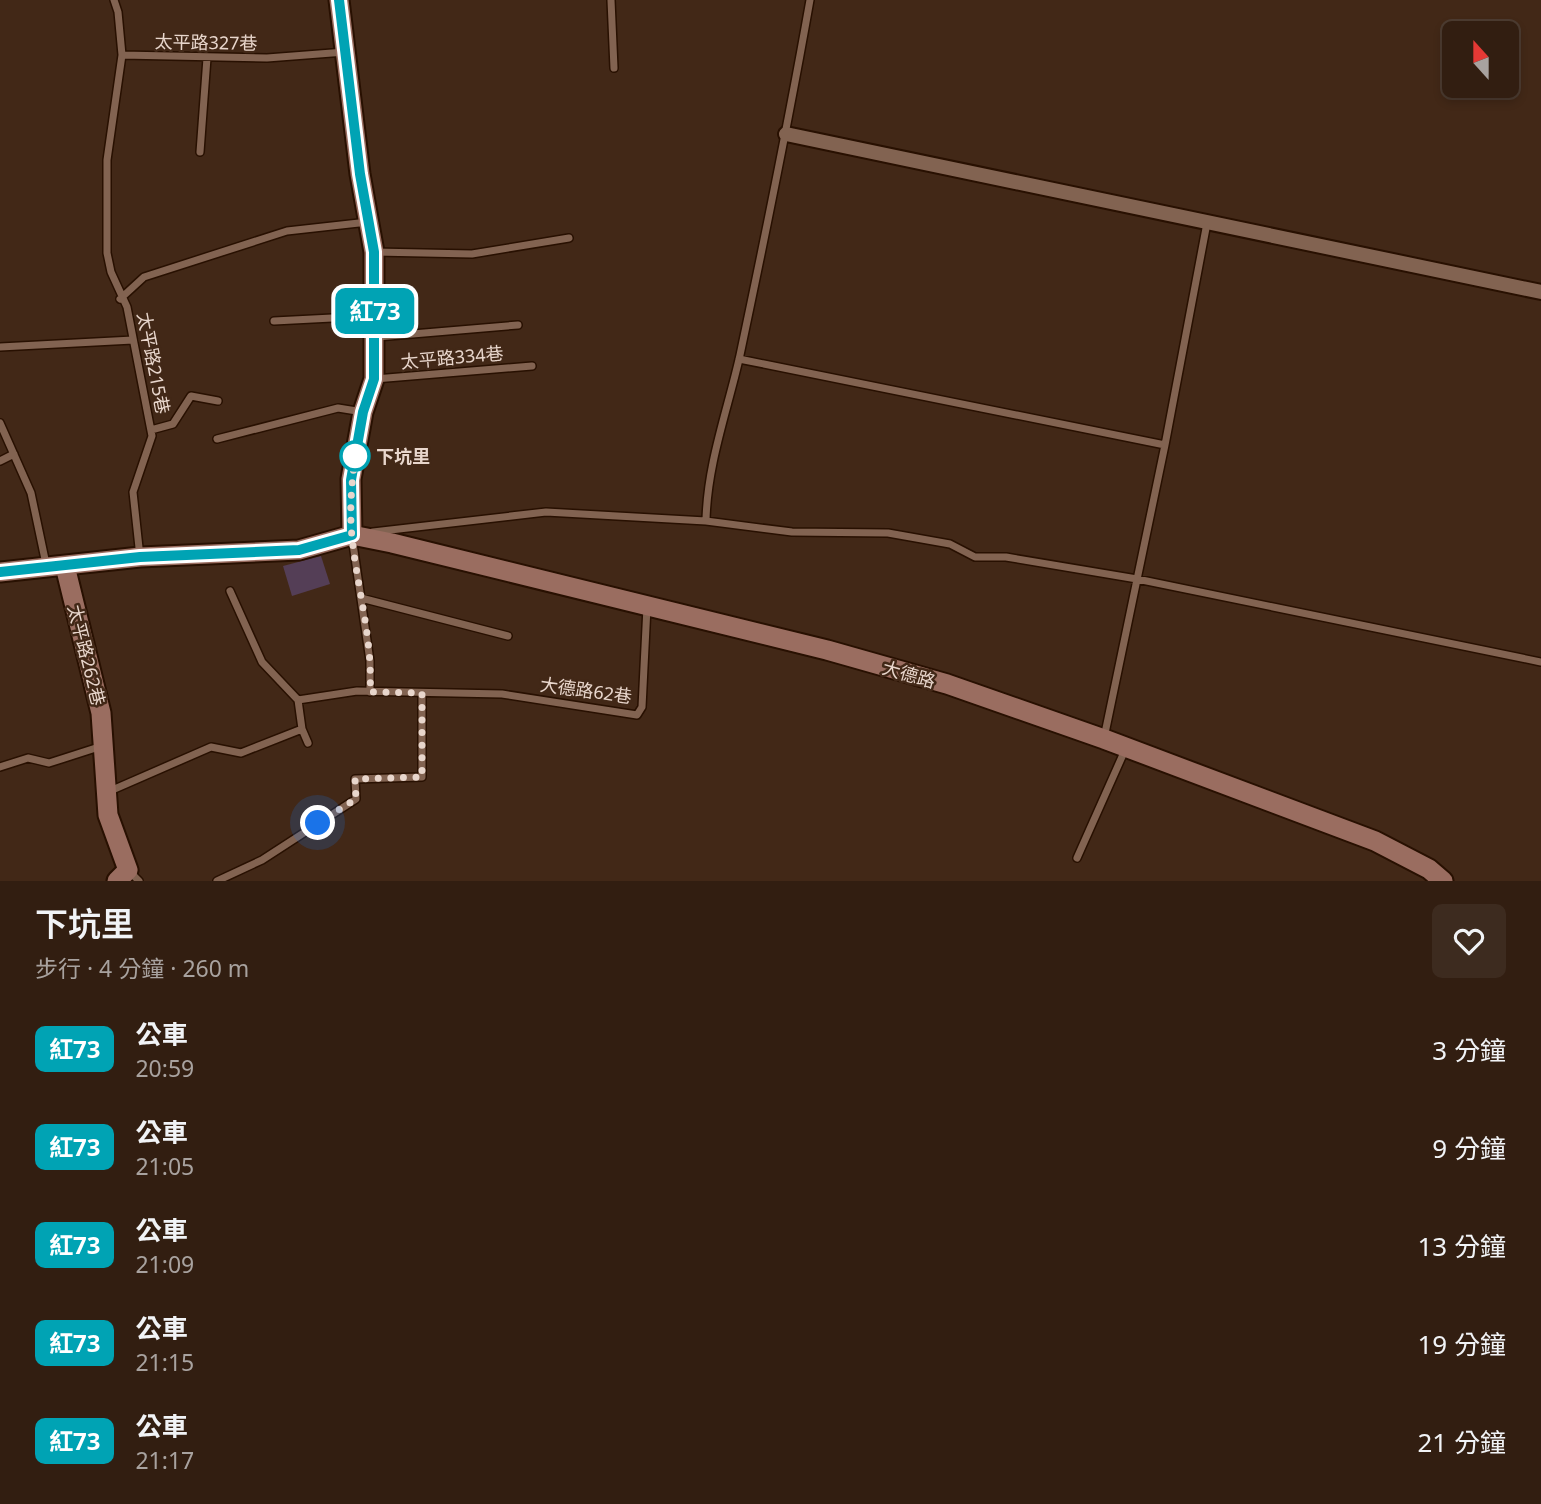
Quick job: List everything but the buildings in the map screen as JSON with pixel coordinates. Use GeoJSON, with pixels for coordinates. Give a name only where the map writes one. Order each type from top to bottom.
{"type":"FeatureCollection","features":[{"type":"Feature","properties":{"kind":"street"},"geometry":{"type":"LineString","coordinates":[[0,572],[140,557],[299,550],[352,535],[351,480],[363,412],[374,379],[374,252],[339,0]]}},
{"type":"Feature","properties":{"kind":"street"},"geometry":{"type":"LineString","coordinates":[[786,134],[1541,292]]}},
{"type":"Feature","properties":{"kind":"street","name":"大德路"},"geometry":{"type":"LineString","coordinates":[[352,535],[827,650],[959,688],[1104,739],[1375,841],[1429,869],[1443,881]]}},
{"type":"Feature","properties":{"kind":"street","name":"太平路262巷"},"geometry":{"type":"LineString","coordinates":[[56,567],[101,713],[108,815],[128,877]]}},
{"type":"Feature","properties":{"kind":"lane"},"geometry":{"type":"LineString","coordinates":[[114,0],[118,12],[122,55]]}},
{"type":"Feature","properties":{"kind":"lane"},"geometry":{"type":"LineString","coordinates":[[611,0],[614,68]]}},
{"type":"Feature","properties":{"kind":"lane"},"geometry":{"type":"LineString","coordinates":[[706,521],[706,494],[739,359],[786,134],[810,0]]}},
{"type":"Feature","properties":{"kind":"lane","name":"太平路327巷"},"geometry":{"type":"LineString","coordinates":[[122,55],[267,58],[346,52]]}},
{"type":"Feature","properties":{"kind":"lane","name":"太平路215巷"},"geometry":{"type":"LineString","coordinates":[[122,55],[107,160],[107,253],[120,299],[127,307],[152,436],[140,479],[133,492],[140,557]]}},
{"type":"Feature","properties":{"kind":"lane"},"geometry":{"type":"LineString","coordinates":[[200,152],[207,58]]}},
{"type":"Feature","properties":{"kind":"lane","name":"太平路215巷"},"geometry":{"type":"LineString","coordinates":[[120,299],[144,276],[287,231],[369,222]]}},
{"type":"Feature","properties":{"kind":"lane"},"geometry":{"type":"LineString","coordinates":[[1104,739],[1166,445],[1207,223]]}},
{"type":"Feature","properties":{"kind":"lane"},"geometry":{"type":"LineString","coordinates":[[374,252],[472,254],[569,238]]}},
{"type":"Feature","properties":{"kind":"lane"},"geometry":{"type":"LineString","coordinates":[[274,321],[375,316]]}},
{"type":"Feature","properties":{"kind":"lane"},"geometry":{"type":"LineString","coordinates":[[376,337],[519,325]]}},
{"type":"Feature","properties":{"kind":"lane"},"geometry":{"type":"LineString","coordinates":[[0,347],[133,340]]}},
{"type":"Feature","properties":{"kind":"lane"},"geometry":{"type":"LineString","coordinates":[[739,359],[1166,445]]}},
{"type":"Feature","properties":{"kind":"lane","name":"太平路334巷"},"geometry":{"type":"LineString","coordinates":[[374,379],[532,366]]}},
{"type":"Feature","properties":{"kind":"lane"},"geometry":{"type":"LineString","coordinates":[[151,430],[173,424],[191,396],[218,401]]}},
{"type":"Feature","properties":{"kind":"lane"},"geometry":{"type":"LineString","coordinates":[[217,439],[338,408],[363,412]]}},
{"type":"Feature","properties":{"kind":"lane"},"geometry":{"type":"LineString","coordinates":[[0,423],[31,493],[45,549],[56,567]]}},
{"type":"Feature","properties":{"kind":"lane"},"geometry":{"type":"LineString","coordinates":[[0,461],[14,454]]}},
{"type":"Feature","properties":{"kind":"lane"},"geometry":{"type":"LineString","coordinates":[[370,692],[370,662],[352,535],[546,512],[706,521],[792,532],[888,533],[950,544],[975,557],[1006,556],[1137,579],[1541,662]]}},
{"type":"Feature","properties":{"kind":"lane"},"geometry":{"type":"LineString","coordinates":[[230,591],[262,662],[298,700],[302,729],[308,743]]}},
{"type":"Feature","properties":{"kind":"lane"},"geometry":{"type":"LineString","coordinates":[[361,598],[508,636]]}},
{"type":"Feature","properties":{"kind":"lane","name":"大德路62巷"},"geometry":{"type":"LineString","coordinates":[[422,693],[502,694],[637,715],[642,708],[647,607]]}},
{"type":"Feature","properties":{"kind":"lane"},"geometry":{"type":"LineString","coordinates":[[217,881],[262,860],[356,799],[355,779],[422,777],[422,693],[335,692],[298,700]]}},
{"type":"Feature","properties":{"kind":"lane"},"geometry":{"type":"LineString","coordinates":[[108,792],[211,747],[241,752],[302,729]]}},
{"type":"Feature","properties":{"kind":"lane"},"geometry":{"type":"LineString","coordinates":[[0,767],[28,758],[48,763],[103,746]]}},
{"type":"Feature","properties":{"kind":"lane"},"geometry":{"type":"LineString","coordinates":[[1077,858],[1125,749]]}},
{"type":"Feature","properties":{"kind":"bus line","name":"紅73"},"geometry":{"type":"LineString","coordinates":[[0,572],[140,557],[299,550],[352,535],[351,480],[363,412],[374,379],[374,252],[360,174],[339,0]]}},
{"type":"Feature","properties":{"kind":"place","name":"下坑里"},"geometry":{"type":"Point","coordinates":[355,456]}},
{"type":"Feature","properties":{"kind":"route"},"geometry":{"type":"LineString","coordinates":[[318,823],[356,799],[355,779],[422,777],[422,693],[370,692],[370,662],[352,535],[351,480],[355,456]]}}]}
